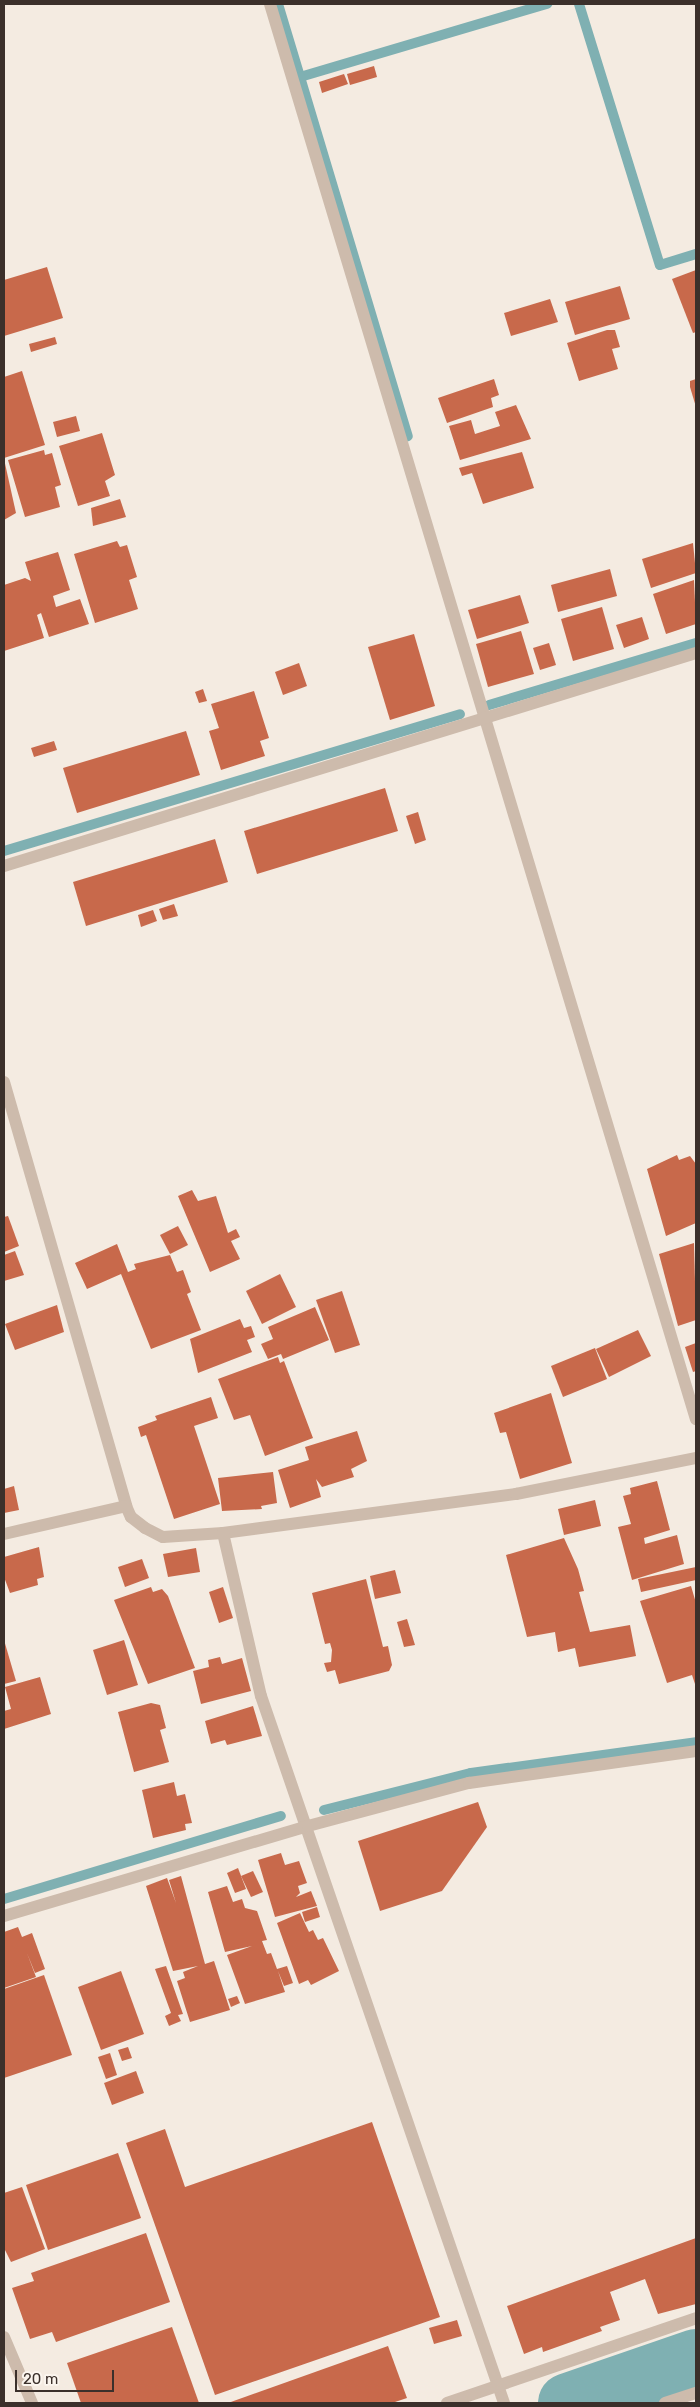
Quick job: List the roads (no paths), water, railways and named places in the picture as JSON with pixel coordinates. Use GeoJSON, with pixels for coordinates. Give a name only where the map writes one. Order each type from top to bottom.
{"type":"FeatureCollection","features":[{"type":"Feature","properties":{"kind":"street"},"geometry":{"type":"LineString","coordinates":[[270,4],[696,1419]]}},
{"type":"Feature","properties":{"kind":"street"},"geometry":{"type":"LineString","coordinates":[[4,866],[484,715],[696,653]]}},
{"type":"Feature","properties":{"kind":"street"},"geometry":{"type":"LineString","coordinates":[[4,1082],[126,1506],[131,1517],[163,1537],[223,1533],[516,1494],[696,1458]]}},
{"type":"Feature","properties":{"kind":"street"},"geometry":{"type":"LineString","coordinates":[[4,1534],[126,1506]]}},
{"type":"Feature","properties":{"kind":"street"},"geometry":{"type":"LineString","coordinates":[[223,1533],[262,1696],[504,2403]]}},
{"type":"Feature","properties":{"kind":"street"},"geometry":{"type":"LineString","coordinates":[[4,1916],[308,1826],[469,1783],[696,1751]]}},
{"type":"Feature","properties":{"kind":"street"},"geometry":{"type":"LineString","coordinates":[[447,2403],[696,2318]]}},
{"type":"Feature","properties":{"kind":"street"},"geometry":{"type":"LineString","coordinates":[[4,2337],[32,2403]]}},
{"type":"Feature","properties":{"kind":"street"},"geometry":{"type":"LineString","coordinates":[[665,2403],[696,2393]]}},
{"type":"Feature","properties":{"kind":"waterway"},"geometry":{"type":"LineString","coordinates":[[278,4],[300,77],[547,4]]}},
{"type":"Feature","properties":{"kind":"waterway"},"geometry":{"type":"LineString","coordinates":[[579,4],[660,265],[696,254]]}},
{"type":"Feature","properties":{"kind":"waterway"},"geometry":{"type":"LineString","coordinates":[[300,77],[408,436]]}},
{"type":"Feature","properties":{"kind":"waterway"},"geometry":{"type":"LineString","coordinates":[[489,705],[696,643]]}},
{"type":"Feature","properties":{"kind":"waterway"},"geometry":{"type":"LineString","coordinates":[[4,851],[460,714]]}},
{"type":"Feature","properties":{"kind":"waterway"},"geometry":{"type":"LineString","coordinates":[[324,1810],[471,1773],[696,1742]]}},
{"type":"Feature","properties":{"kind":"waterway"},"geometry":{"type":"LineString","coordinates":[[4,1899],[281,1816]]}},
{"type":"Feature","properties":{"kind":"waterway"},"geometry":{"type":"LineString","coordinates":[[568,2403],[696,2359]]}}]}
